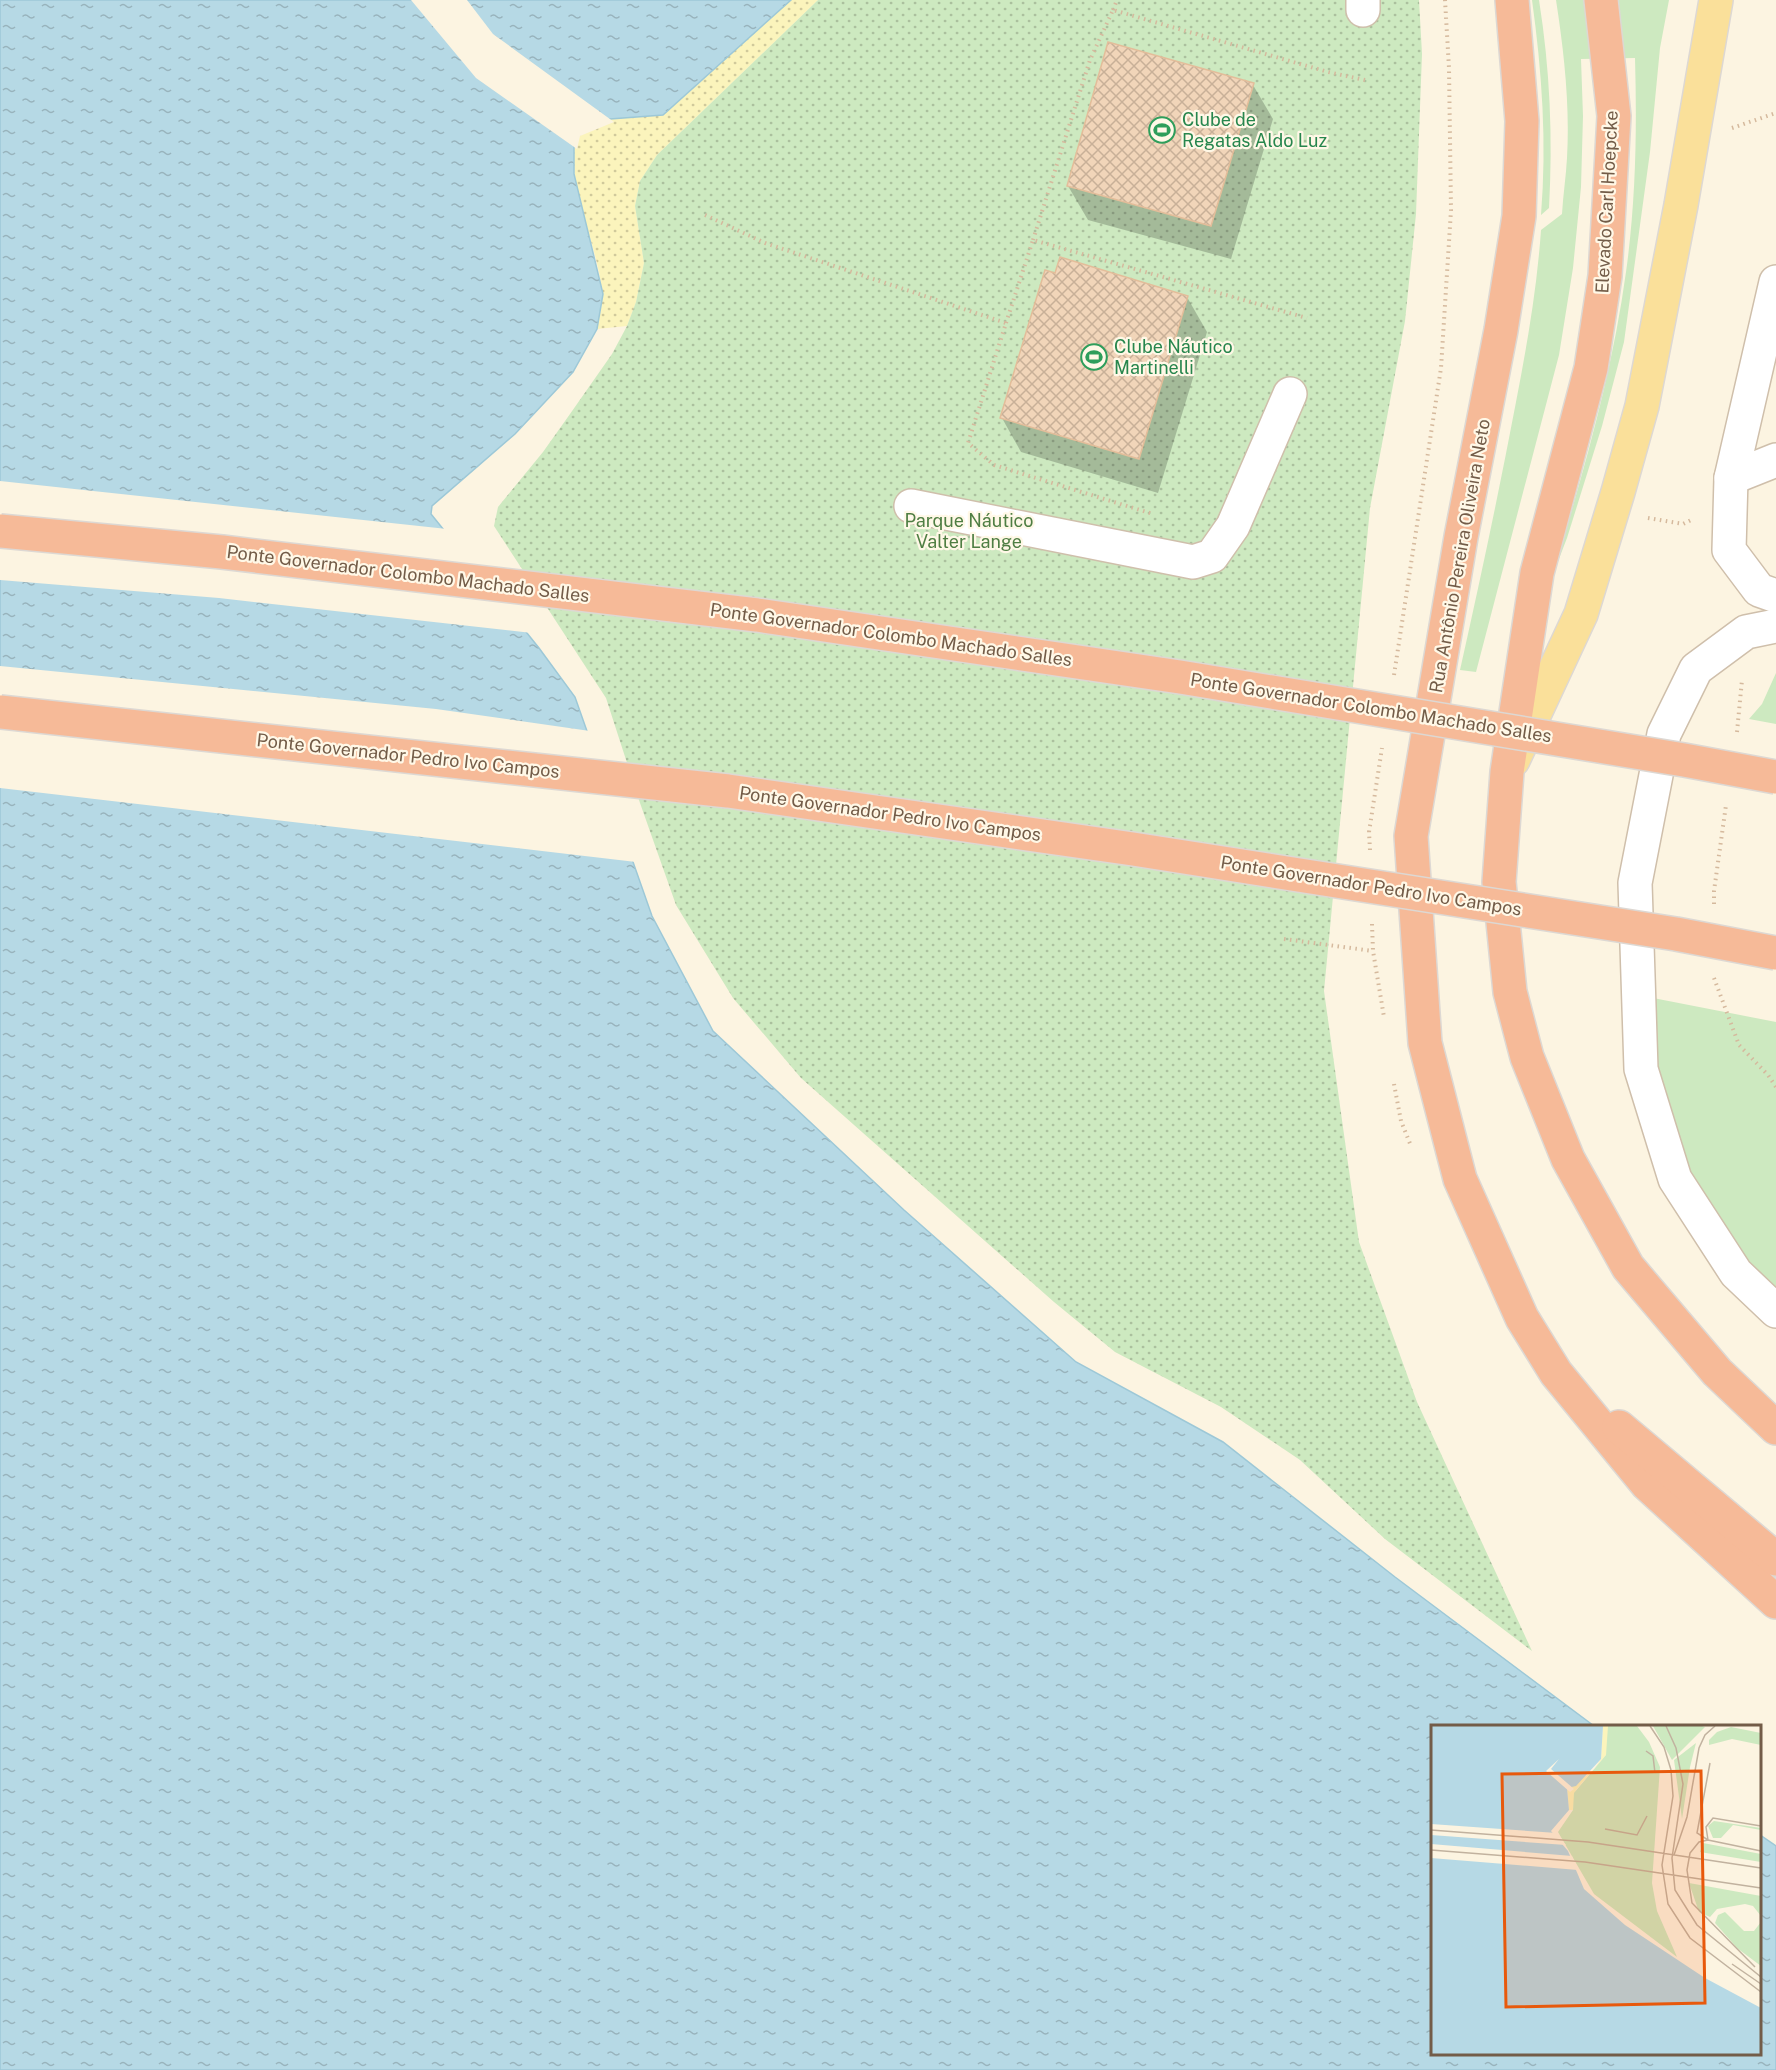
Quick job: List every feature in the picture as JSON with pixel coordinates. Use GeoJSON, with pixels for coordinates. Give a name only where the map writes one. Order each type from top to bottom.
{"type":"FeatureCollection","features":[{"type":"Feature","properties":{"kind":"highway","name":"Rua Antônio Pereira Oliveira Neto"},"geometry":{"type":"LineString","coordinates":[[1512,0],[1522,121],[1519,216],[1502,330],[1461,537],[1411,836],[1425,1043],[1460,1179],[1522,1318],[1556,1373]]}},
{"type":"Feature","properties":{"kind":"highway","name":"Elevado Carl Hoepcke"},"geometry":{"type":"LineString","coordinates":[[1507,772],[1537,573],[1591,368],[1605,276],[1614,116],[1600,0]]}},
{"type":"Feature","properties":{"kind":"highway","name":"Ponte Governador Colombo Machado Salles"},"geometry":{"type":"LineString","coordinates":[[0,531],[222,552],[757,615],[1179,677],[1776,777]]}},
{"type":"Feature","properties":{"kind":"highway","name":"Ponte Governador Pedro Ivo Campos"},"geometry":{"type":"LineString","coordinates":[[0,712],[728,791],[1168,855],[1676,934],[1776,953]]}},
{"type":"Feature","properties":{"kind":"highway"},"geometry":{"type":"LineString","coordinates":[[1507,772],[1499,882],[1510,992],[1527,1057],[1564,1149],[1628,1267],[1717,1372],[1776,1428]]}},
{"type":"Feature","properties":{"kind":"highway"},"geometry":{"type":"LineString","coordinates":[[1556,1373],[1776,1559]]}},
{"type":"Feature","properties":{"kind":"highway"},"geometry":{"type":"LineString","coordinates":[[1556,1373],[1647,1485],[1776,1602]]}},
{"type":"Feature","properties":{"kind":"main road"},"geometry":{"type":"LineString","coordinates":[[1507,772],[1581,614],[1642,406],[1681,205],[1716,0]]}},
{"type":"Feature","properties":{"kind":"lane"},"geometry":{"type":"LineString","coordinates":[[1776,282],[1731,478],[1729,550],[1760,590],[1776,596]]}},
{"type":"Feature","properties":{"kind":"lane"},"geometry":{"type":"LineString","coordinates":[[911,506],[1193,562],[1212,556],[1233,526],[1290,394]]}},
{"type":"Feature","properties":{"kind":"lane"},"geometry":{"type":"LineString","coordinates":[[1731,478],[1776,460]]}},
{"type":"Feature","properties":{"kind":"lane"},"geometry":{"type":"LineString","coordinates":[[1761,629],[1696,669],[1664,734],[1635,883],[1641,1068],[1675,1179],[1736,1273],[1776,1311]]}},
{"type":"Feature","properties":{"kind":"path"},"geometry":{"type":"LineString","coordinates":[[1117,0],[1090,60],[968,443],[994,465],[1153,514]]}},
{"type":"Feature","properties":{"kind":"path"},"geometry":{"type":"LineString","coordinates":[[1113,10],[1328,72],[1365,80]]}},
{"type":"Feature","properties":{"kind":"path"},"geometry":{"type":"LineString","coordinates":[[705,214],[765,243],[1006,323]]}},
{"type":"Feature","properties":{"kind":"path"},"geometry":{"type":"LineString","coordinates":[[1033,240],[1306,318]]}},
{"type":"Feature","properties":{"kind":"path"},"geometry":{"type":"LineString","coordinates":[[1618,492],[1649,518],[1683,524],[1694,519]]}},
{"type":"Feature","properties":{"kind":"path"},"geometry":{"type":"LineString","coordinates":[[1736,742],[1741,707],[1761,629]]}},
{"type":"Feature","properties":{"kind":"path"},"geometry":{"type":"LineString","coordinates":[[1714,913],[1714,891],[1727,799]]}},
{"type":"Feature","properties":{"kind":"path"},"geometry":{"type":"LineString","coordinates":[[1284,939],[1373,951]]}},
{"type":"Feature","properties":{"kind":"path"},"geometry":{"type":"LineString","coordinates":[[1714,968],[1714,979],[1739,1045],[1768,1075],[1776,1087]]}},
{"type":"Feature","properties":{"kind":"green space","name":"Parque Náutico Valter Lange"},"geometry":{"type":"Polygon","coordinates":[[[818,0],[1419,0],[1422,54],[1416,214],[1405,321],[1370,508],[1324,991],[1359,1242],[1417,1402],[1532,1651],[1385,1539],[1300,1460],[1221,1407],[1115,1352],[1054,1302],[801,1078],[733,998],[676,905],[606,698],[494,526],[498,507],[543,452],[612,354],[627,326],[636,302],[644,263],[635,206],[640,181],[657,155],[818,0]]]}},
{"type":"Feature","properties":{"kind":"green space"},"geometry":{"type":"Polygon","coordinates":[[[1532,0],[1539,0],[1550,104],[1549,208],[1541,215],[1544,161],[1542,108],[1532,0]]]}},
{"type":"Feature","properties":{"kind":"green space"},"geometry":{"type":"Polygon","coordinates":[[[1556,0],[1669,0],[1660,48],[1650,152],[1624,342],[1602,426],[1567,538],[1552,577],[1585,464],[1613,349],[1626,272],[1634,192],[1635,58],[1581,59],[1583,116],[1581,187],[1573,268],[1559,355],[1476,672],[1460,670],[1528,338],[1541,230],[1562,214],[1568,118],[1564,59],[1556,0]]]}},
{"type":"Feature","properties":{"kind":"green space"},"geometry":{"type":"Polygon","coordinates":[[[1776,673],[1776,724],[1749,719],[1762,704],[1776,673]]]}},
{"type":"Feature","properties":{"kind":"green space"},"geometry":{"type":"Polygon","coordinates":[[[1648,997],[1776,1022],[1776,1296],[1733,1258],[1675,1143],[1653,1075],[1648,997]]]}},
{"type":"Feature","properties":{"kind":"sand"},"geometry":{"type":"Polygon","coordinates":[[[791,0],[818,0],[657,155],[640,181],[635,206],[644,263],[636,302],[627,326],[597,329],[602,293],[574,173],[577,133],[610,119],[663,115],[791,0]]]}},
{"type":"Feature","properties":{"kind":"water"},"geometry":{"type":"Polygon","coordinates":[[[0,0],[791,0],[663,115],[610,119],[577,134],[574,147],[574,174],[603,294],[597,329],[573,372],[515,434],[432,506],[431,514],[539,648],[575,697],[652,916],[713,1031],[904,1210],[1076,1362],[1223,1442],[1395,1577],[1593,1725],[1431,1725],[1431,2055],[1761,2055],[1761,1836],[1776,1846],[1776,2070],[0,2070],[0,0]]]}},
{"type":"Feature","properties":{"kind":"pier"},"geometry":{"type":"Polygon","coordinates":[[[411,0],[467,0],[493,34],[614,122],[580,136],[577,149],[476,78],[411,0]]]}},
{"type":"Feature","properties":{"kind":"pier"},"geometry":{"type":"Polygon","coordinates":[[[0,481],[447,529],[532,633],[219,598],[0,580],[0,481]]]}},
{"type":"Feature","properties":{"kind":"pier"},"geometry":{"type":"Polygon","coordinates":[[[0,666],[436,709],[590,731],[636,862],[0,788],[0,666]]]}},
{"type":"Feature","properties":{"kind":"building","name":"Clube de Regatas Aldo Luz"},"geometry":{"type":"Polygon","coordinates":[[[1108,42],[1254,83],[1211,226],[1067,186],[1108,42]]]}},
{"type":"Feature","properties":{"kind":"building","name":"Clube Náutico Martinelli"},"geometry":{"type":"Polygon","coordinates":[[[1060,257],[1188,296],[1139,459],[1000,418],[1045,270],[1055,273],[1060,257]]]}},
{"type":"Feature","properties":{"kind":"place","name":"Clube de Regatas Aldo Luz"},"geometry":{"type":"Point","coordinates":[1162,130]}},
{"type":"Feature","properties":{"kind":"place","name":"Clube Náutico Martinelli"},"geometry":{"type":"Point","coordinates":[1094,357]}}]}
